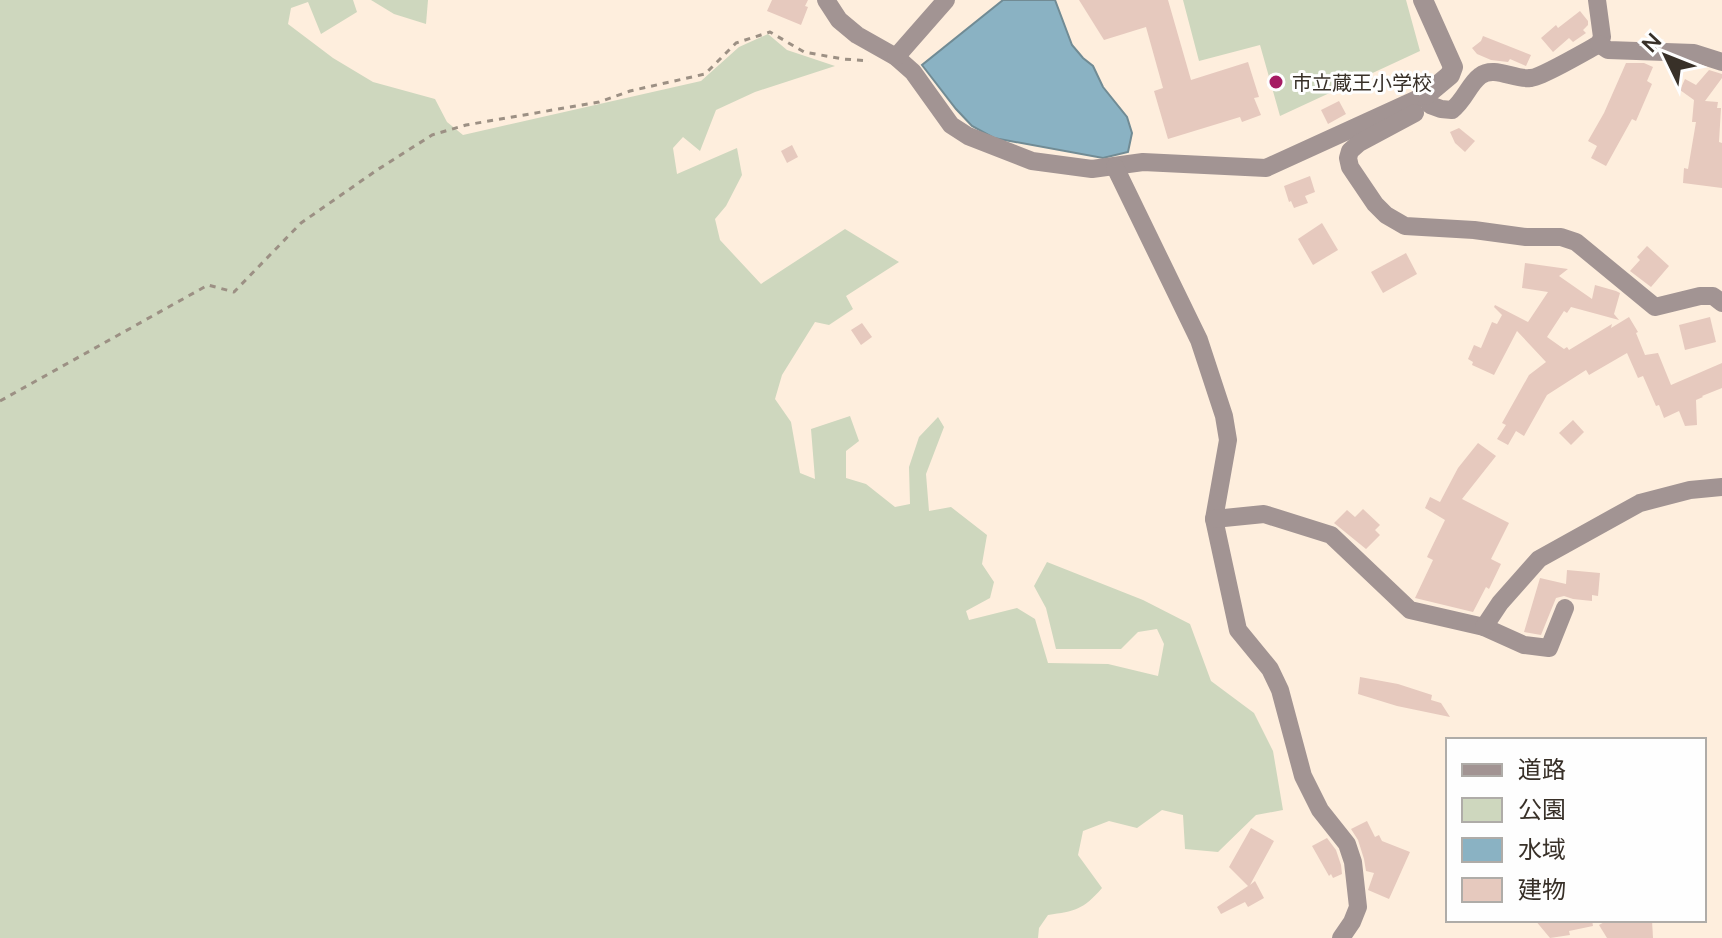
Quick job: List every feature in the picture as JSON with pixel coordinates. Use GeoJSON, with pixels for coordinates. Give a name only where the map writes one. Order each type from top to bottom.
{"type":"FeatureCollection","features":[{"type":"Feature","properties":{"kind":"street"},"geometry":{"type":"LineString","coordinates":[[826,0],[839,20],[857,35],[896,57],[913,72],[951,125],[968,136],[1032,161],[1092,169],[1143,162],[1266,168],[1428,100]]}},
{"type":"Feature","properties":{"kind":"street"},"geometry":{"type":"LineString","coordinates":[[896,57],[946,0]]}},
{"type":"Feature","properties":{"kind":"street"},"geometry":{"type":"LineString","coordinates":[[1423,0],[1453,67],[1450,75],[1428,100],[1350,151],[1350,167],[1375,204],[1405,226],[1526,237],[1561,237],[1576,242],[1655,307],[1700,296],[1713,296],[1722,303]]}},
{"type":"Feature","properties":{"kind":"street"},"geometry":{"type":"LineString","coordinates":[[1428,100],[1441,109],[1452,110],[1461,103],[1481,74],[1492,72],[1531,79],[1599,44],[1602,37],[1597,0]]}},
{"type":"Feature","properties":{"kind":"street"},"geometry":{"type":"LineString","coordinates":[[1599,44],[1608,50],[1694,53],[1722,62]]}},
{"type":"Feature","properties":{"kind":"street"},"geometry":{"type":"LineString","coordinates":[[1115,167],[1199,340],[1224,416],[1228,440],[1214,519],[1238,630],[1270,669],[1280,690],[1303,776],[1320,810],[1347,844],[1353,862],[1358,907],[1341,938]]}},
{"type":"Feature","properties":{"kind":"street"},"geometry":{"type":"LineString","coordinates":[[1484,627],[1500,603],[1539,559],[1640,503],[1690,490],[1722,487]]}},
{"type":"Feature","properties":{"kind":"street"},"geometry":{"type":"LineString","coordinates":[[1214,519],[1264,514],[1331,535],[1410,610],[1484,627],[1524,645],[1549,648],[1565,608]]}},
{"type":"Feature","properties":{"kind":"path"},"geometry":{"type":"LineString","coordinates":[[0,401],[208,285],[234,292],[301,223],[432,135],[466,125],[599,102],[630,91],[705,74],[736,43],[770,32],[804,52],[883,63],[896,57]]}},
{"type":"Feature","properties":{"kind":"green space"},"geometry":{"type":"Polygon","coordinates":[[[0,0],[353,0],[357,12],[321,34],[308,2],[291,8],[288,24],[333,58],[373,82],[435,99],[447,122],[463,135],[701,81],[739,47],[768,34],[787,50],[835,66],[755,92],[716,110],[700,151],[683,137],[673,148],[677,174],[737,148],[742,175],[726,206],[715,219],[720,240],[761,284],[845,229],[899,262],[846,296],[853,309],[829,325],[815,322],[782,375],[775,399],[791,422],[800,473],[815,479],[811,429],[850,416],[859,441],[846,451],[846,478],[866,484],[895,507],[910,504],[909,467],[919,437],[938,417],[944,427],[926,474],[929,511],[951,507],[987,535],[982,564],[994,582],[990,598],[966,611],[969,620],[1017,608],[1035,619],[1048,663],[1108,664],[1158,676],[1164,644],[1157,629],[1138,632],[1121,649],[1056,649],[1046,608],[1034,586],[1047,562],[1143,600],[1190,624],[1211,681],[1254,713],[1273,751],[1283,810],[1256,815],[1218,852],[1185,849],[1183,815],[1162,810],[1137,828],[1109,821],[1083,831],[1078,855],[1102,888],[1078,908],[1048,915],[1039,928],[1038,938],[0,938],[0,0]]]}},
{"type":"Feature","properties":{"kind":"green space"},"geometry":{"type":"Polygon","coordinates":[[[371,0],[428,0],[426,24],[394,14],[371,0]]]}},
{"type":"Feature","properties":{"kind":"green space"},"geometry":{"type":"Polygon","coordinates":[[[1183,0],[1406,0],[1420,51],[1280,116],[1260,45],[1199,61],[1183,0]]]}},
{"type":"Feature","properties":{"kind":"water"},"geometry":{"type":"Polygon","coordinates":[[[1003,0],[1055,0],[1072,45],[1093,66],[1103,87],[1127,117],[1132,133],[1128,152],[1103,158],[994,138],[972,126],[956,109],[922,65],[1003,0]]]}},
{"type":"Feature","properties":{"kind":"building"},"geometry":{"type":"Polygon","coordinates":[[[772,0],[808,0],[801,25],[767,11],[772,0]]]}},
{"type":"Feature","properties":{"kind":"building"},"geometry":{"type":"Polygon","coordinates":[[[1079,0],[1168,0],[1191,80],[1248,62],[1259,97],[1254,98],[1261,115],[1242,122],[1240,117],[1168,139],[1154,91],[1163,88],[1146,27],[1104,40],[1079,0]]]}},
{"type":"Feature","properties":{"kind":"building"},"geometry":{"type":"Polygon","coordinates":[[[1580,11],[1588,21],[1583,30],[1586,33],[1573,42],[1569,38],[1553,52],[1541,38],[1580,11]]]}},
{"type":"Feature","properties":{"kind":"building"},"geometry":{"type":"Polygon","coordinates":[[[1483,36],[1531,55],[1526,66],[1510,59],[1508,62],[1491,60],[1477,54],[1472,48],[1483,36]]]}},
{"type":"Feature","properties":{"kind":"building"},"geometry":{"type":"Polygon","coordinates":[[[1626,63],[1644,63],[1653,67],[1647,81],[1652,84],[1636,121],[1632,119],[1606,166],[1591,158],[1597,146],[1588,141],[1626,63]]]}},
{"type":"Feature","properties":{"kind":"building"},"geometry":{"type":"Polygon","coordinates":[[[1709,70],[1722,74],[1705,101],[1718,102],[1717,108],[1721,108],[1719,142],[1722,143],[1722,188],[1683,183],[1696,122],[1692,122],[1694,100],[1680,90],[1685,79],[1696,85],[1709,70]]]}},
{"type":"Feature","properties":{"kind":"building"},"geometry":{"type":"Polygon","coordinates":[[[1339,101],[1346,114],[1328,124],[1321,110],[1339,101]]]}},
{"type":"Feature","properties":{"kind":"building"},"geometry":{"type":"Polygon","coordinates":[[[1459,128],[1475,141],[1465,152],[1455,143],[1450,132],[1459,128]]]}},
{"type":"Feature","properties":{"kind":"building"},"geometry":{"type":"Polygon","coordinates":[[[792,145],[798,157],[787,163],[781,151],[792,145]]]}},
{"type":"Feature","properties":{"kind":"building"},"geometry":{"type":"Polygon","coordinates":[[[1310,176],[1315,192],[1305,196],[1308,203],[1294,208],[1284,186],[1310,176]]]}},
{"type":"Feature","properties":{"kind":"building"},"geometry":{"type":"Polygon","coordinates":[[[1322,223],[1338,250],[1313,265],[1298,239],[1322,223]]]}},
{"type":"Feature","properties":{"kind":"building"},"geometry":{"type":"Polygon","coordinates":[[[1647,246],[1669,266],[1651,287],[1630,271],[1647,246]]]}},
{"type":"Feature","properties":{"kind":"building"},"geometry":{"type":"Polygon","coordinates":[[[1406,253],[1417,274],[1383,293],[1371,272],[1406,253]]]}},
{"type":"Feature","properties":{"kind":"building"},"geometry":{"type":"Polygon","coordinates":[[[1525,263],[1568,269],[1559,276],[1592,299],[1595,285],[1620,293],[1614,314],[1619,320],[1571,307],[1567,313],[1564,311],[1547,337],[1564,349],[1567,347],[1569,350],[1629,317],[1638,332],[1645,355],[1658,353],[1671,385],[1722,363],[1722,388],[1696,400],[1697,425],[1685,426],[1679,411],[1664,418],[1643,376],[1638,378],[1627,353],[1589,375],[1586,370],[1547,395],[1524,436],[1516,431],[1508,445],[1497,439],[1506,425],[1502,423],[1529,375],[1546,362],[1517,331],[1494,375],[1472,365],[1473,362],[1468,359],[1474,345],[1481,348],[1492,322],[1497,324],[1502,315],[1495,305],[1528,322],[1548,292],[1522,288],[1525,263]]]}},
{"type":"Feature","properties":{"kind":"building"},"geometry":{"type":"Polygon","coordinates":[[[1710,317],[1716,342],[1685,350],[1679,325],[1710,317]]]}},
{"type":"Feature","properties":{"kind":"building"},"geometry":{"type":"Polygon","coordinates":[[[862,323],[872,337],[861,345],[851,330],[862,323]]]}},
{"type":"Feature","properties":{"kind":"building"},"geometry":{"type":"Polygon","coordinates":[[[1573,420],[1584,432],[1571,445],[1559,433],[1573,420]]]}},
{"type":"Feature","properties":{"kind":"building"},"geometry":{"type":"Polygon","coordinates":[[[1478,443],[1496,456],[1462,499],[1509,523],[1491,559],[1501,564],[1473,612],[1415,598],[1433,560],[1427,557],[1445,520],[1425,508],[1430,497],[1440,502],[1458,468],[1478,443]]]}},
{"type":"Feature","properties":{"kind":"building"},"geometry":{"type":"Polygon","coordinates":[[[1363,509],[1380,525],[1375,530],[1380,535],[1366,549],[1334,523],[1347,510],[1355,517],[1363,509]]]}},
{"type":"Feature","properties":{"kind":"building"},"geometry":{"type":"Polygon","coordinates":[[[1567,570],[1600,573],[1598,596],[1592,595],[1592,601],[1564,596],[1556,598],[1541,635],[1524,632],[1540,578],[1566,584],[1567,570]]]}},
{"type":"Feature","properties":{"kind":"building"},"geometry":{"type":"Polygon","coordinates":[[[1360,677],[1398,684],[1432,695],[1431,700],[1441,703],[1450,717],[1358,694],[1360,677]]]}},
{"type":"Feature","properties":{"kind":"building"},"geometry":{"type":"Polygon","coordinates":[[[1367,821],[1375,837],[1379,835],[1382,841],[1410,852],[1389,899],[1368,890],[1374,873],[1366,871],[1358,840],[1351,829],[1367,821]]]}},
{"type":"Feature","properties":{"kind":"building"},"geometry":{"type":"Polygon","coordinates":[[[1251,828],[1274,841],[1250,885],[1255,881],[1264,898],[1248,907],[1245,902],[1221,914],[1217,907],[1248,886],[1229,867],[1251,828]]]}},
{"type":"Feature","properties":{"kind":"building"},"geometry":{"type":"Polygon","coordinates":[[[1327,838],[1336,850],[1341,865],[1342,874],[1333,878],[1312,846],[1327,838]]]}},
{"type":"Feature","properties":{"kind":"building"},"geometry":{"type":"Polygon","coordinates":[[[1537,922],[1592,922],[1593,926],[1569,931],[1570,935],[1550,938],[1537,922]]]}},
{"type":"Feature","properties":{"kind":"building"},"geometry":{"type":"Polygon","coordinates":[[[1604,922],[1652,922],[1653,938],[1607,938],[1599,925],[1604,922]]]}},
{"type":"Feature","properties":{"kind":"place","name":"市立蔵王小学校"},"geometry":{"type":"Point","coordinates":[1276,82]}}]}
